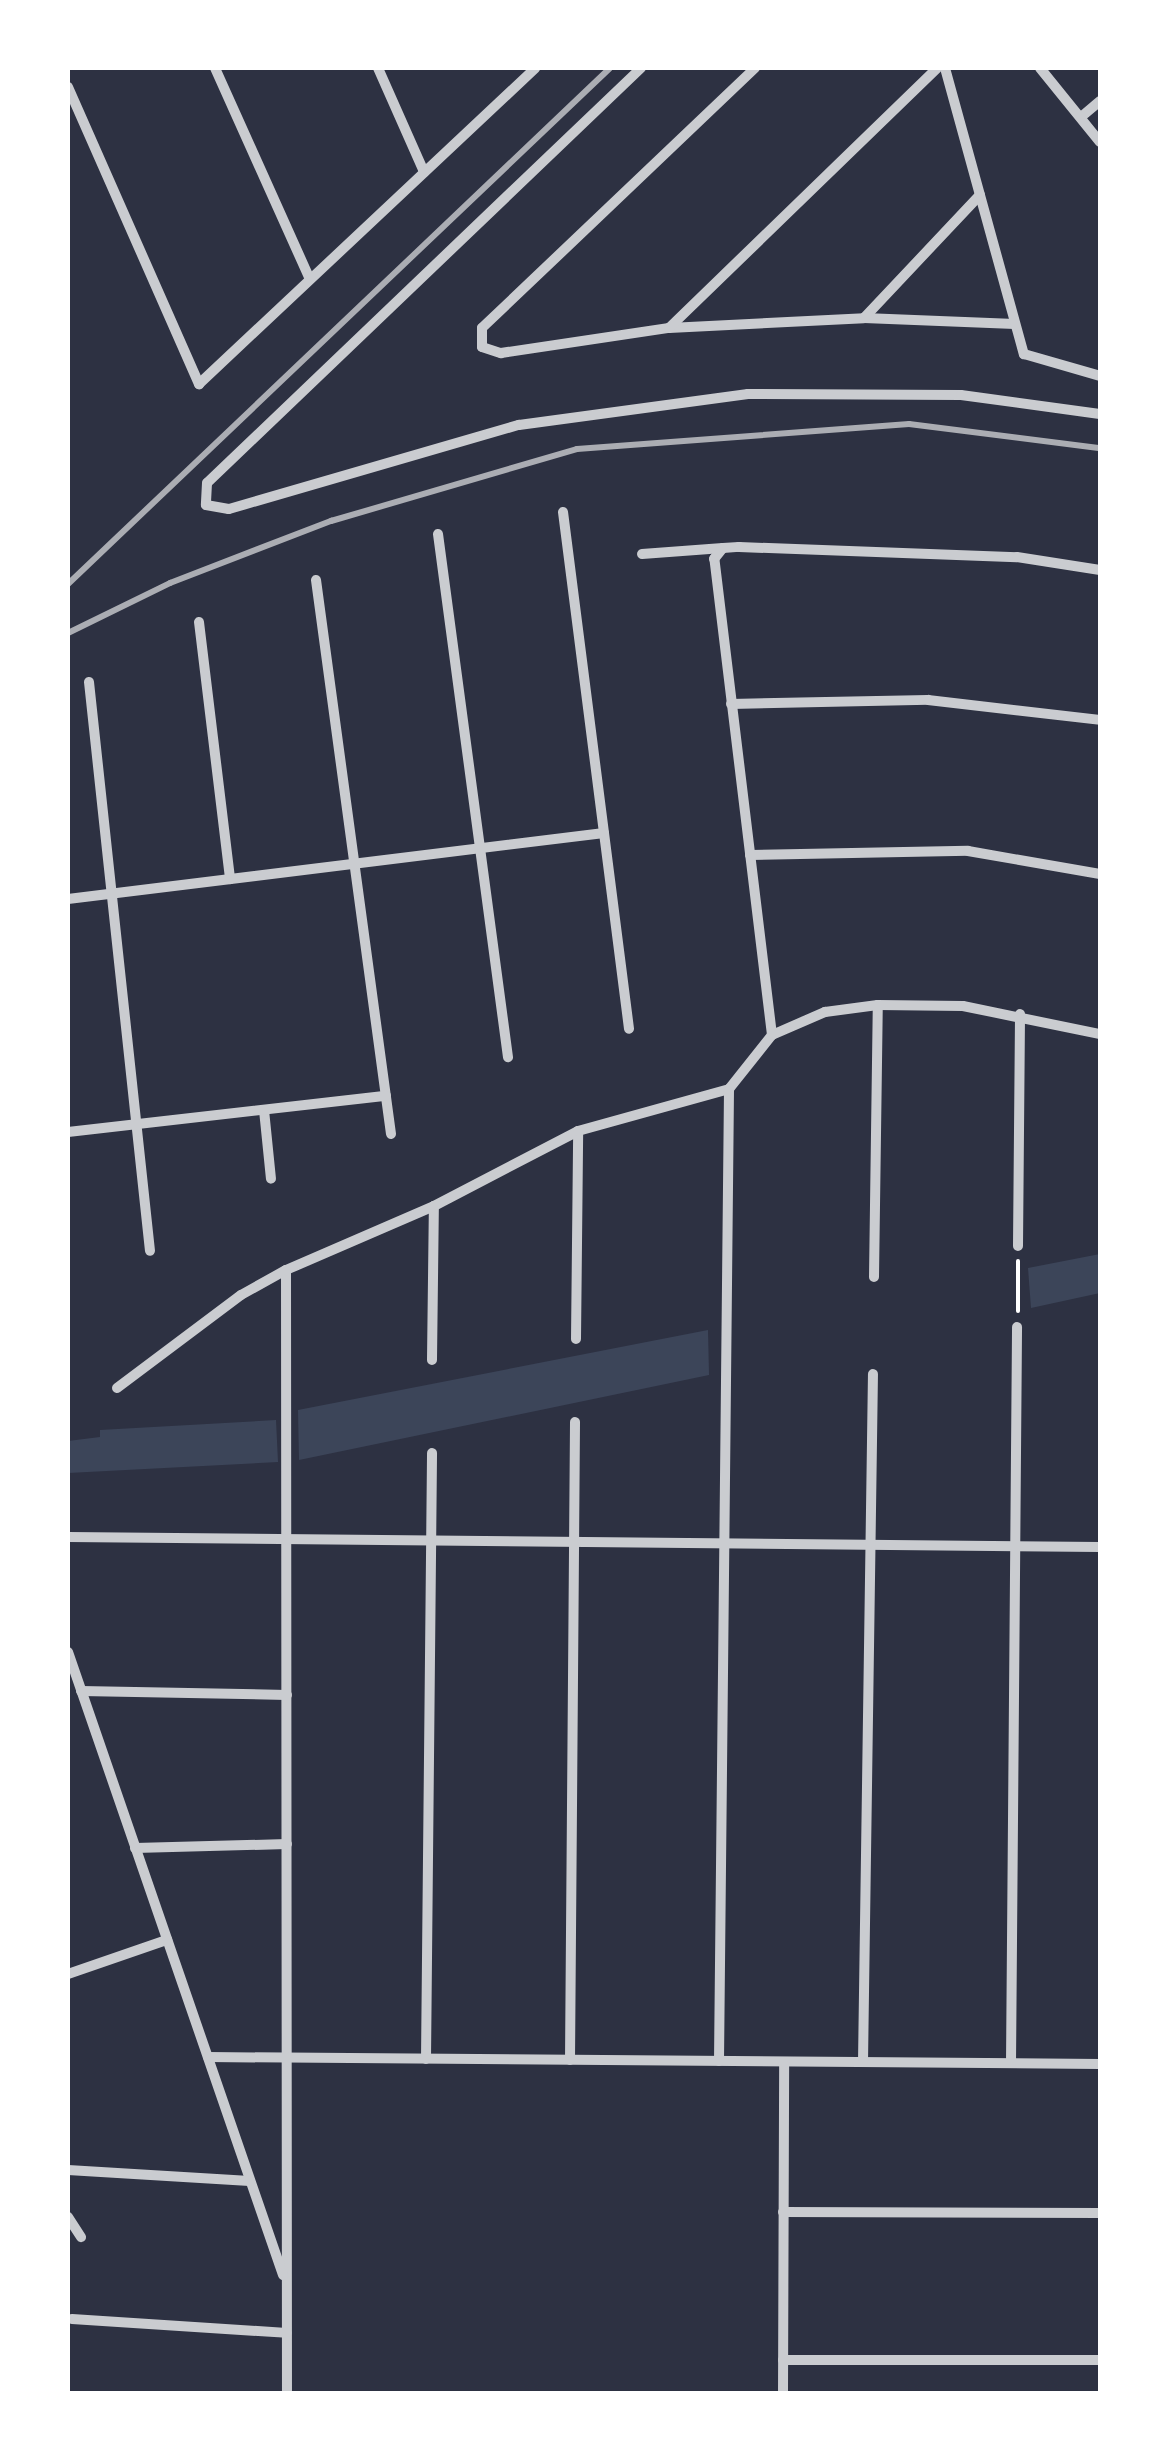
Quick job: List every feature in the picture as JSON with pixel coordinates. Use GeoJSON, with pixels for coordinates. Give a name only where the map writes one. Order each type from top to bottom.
{"type":"FeatureCollection","features":[{"type":"Feature","properties":{"kind":"street"},"geometry":{"type":"LineString","coordinates":[[215,68],[310,279]]}},
{"type":"Feature","properties":{"kind":"street"},"geometry":{"type":"LineString","coordinates":[[378,68],[424,172]]}},
{"type":"Feature","properties":{"kind":"street"},"geometry":{"type":"LineString","coordinates":[[68,87],[199,384],[535,68]]}},
{"type":"Feature","properties":{"kind":"street"},"geometry":{"type":"LineString","coordinates":[[641,68],[207,483],[206,505],[229,509],[518,424],[748,394],[961,395],[1100,414]]}},
{"type":"Feature","properties":{"kind":"street"},"geometry":{"type":"LineString","coordinates":[[756,68],[482,328],[482,347],[501,353],[670,328],[864,318],[1016,324]]}},
{"type":"Feature","properties":{"kind":"street"},"geometry":{"type":"LineString","coordinates":[[670,328],[936,68]]}},
{"type":"Feature","properties":{"kind":"street"},"geometry":{"type":"LineString","coordinates":[[944,68],[1024,354],[1100,376]]}},
{"type":"Feature","properties":{"kind":"street"},"geometry":{"type":"LineString","coordinates":[[1040,68],[1100,142]]}},
{"type":"Feature","properties":{"kind":"street"},"geometry":{"type":"LineString","coordinates":[[1081,118],[1100,101]]}},
{"type":"Feature","properties":{"kind":"street"},"geometry":{"type":"LineString","coordinates":[[864,318],[980,195]]}},
{"type":"Feature","properties":{"kind":"street"},"geometry":{"type":"LineString","coordinates":[[563,512],[629,1028]]}},
{"type":"Feature","properties":{"kind":"street"},"geometry":{"type":"LineString","coordinates":[[438,534],[508,1057]]}},
{"type":"Feature","properties":{"kind":"street"},"geometry":{"type":"LineString","coordinates":[[642,554],[722,548],[1017,556],[1100,570]]}},
{"type":"Feature","properties":{"kind":"street"},"geometry":{"type":"LineString","coordinates":[[722,548],[714,558],[772,1035]]}},
{"type":"Feature","properties":{"kind":"street"},"geometry":{"type":"LineString","coordinates":[[316,580],[391,1134]]}},
{"type":"Feature","properties":{"kind":"street"},"geometry":{"type":"LineString","coordinates":[[199,622],[230,879]]}},
{"type":"Feature","properties":{"kind":"street"},"geometry":{"type":"LineString","coordinates":[[88,682],[150,1251]]}},
{"type":"Feature","properties":{"kind":"street"},"geometry":{"type":"LineString","coordinates":[[731,704],[928,700],[1100,720]]}},
{"type":"Feature","properties":{"kind":"street"},"geometry":{"type":"LineString","coordinates":[[68,899],[604,833]]}},
{"type":"Feature","properties":{"kind":"street"},"geometry":{"type":"LineString","coordinates":[[750,855],[968,852],[1100,874]]}},
{"type":"Feature","properties":{"kind":"street"},"geometry":{"type":"LineString","coordinates":[[874,1277],[878,1005]]}},
{"type":"Feature","properties":{"kind":"street"},"geometry":{"type":"LineString","coordinates":[[117,1388],[286,1270],[434,1206],[578,1131],[729,1089],[772,1035],[826,1012],[878,1005],[1020,1014],[1100,1034]]}},
{"type":"Feature","properties":{"kind":"street"},"geometry":{"type":"LineString","coordinates":[[1018,1246],[1020,1014]]}},
{"type":"Feature","properties":{"kind":"street"},"geometry":{"type":"LineString","coordinates":[[719,2061],[729,1089]]}},
{"type":"Feature","properties":{"kind":"street"},"geometry":{"type":"LineString","coordinates":[[68,1132],[386,1096]]}},
{"type":"Feature","properties":{"kind":"street"},"geometry":{"type":"LineString","coordinates":[[264,1110],[272,1180]]}},
{"type":"Feature","properties":{"kind":"street"},"geometry":{"type":"LineString","coordinates":[[576,1339],[578,1131]]}},
{"type":"Feature","properties":{"kind":"street"},"geometry":{"type":"LineString","coordinates":[[432,1360],[434,1206]]}},
{"type":"Feature","properties":{"kind":"street"},"geometry":{"type":"LineString","coordinates":[[286,1270],[287,2394]]}},
{"type":"Feature","properties":{"kind":"street"},"geometry":{"type":"LineString","coordinates":[[1010,2063],[1018,1327]]}},
{"type":"Feature","properties":{"kind":"street"},"geometry":{"type":"LineString","coordinates":[[863,2062],[873,1374]]}},
{"type":"Feature","properties":{"kind":"street"},"geometry":{"type":"LineString","coordinates":[[570,2060],[575,1422]]}},
{"type":"Feature","properties":{"kind":"street"},"geometry":{"type":"LineString","coordinates":[[426,2059],[432,1453]]}},
{"type":"Feature","properties":{"kind":"street"},"geometry":{"type":"LineString","coordinates":[[68,1537],[1100,1547]]}},
{"type":"Feature","properties":{"kind":"street"},"geometry":{"type":"LineString","coordinates":[[68,1652],[286,2284]]}},
{"type":"Feature","properties":{"kind":"street"},"geometry":{"type":"LineString","coordinates":[[81,1691],[286,1695]]}},
{"type":"Feature","properties":{"kind":"street"},"geometry":{"type":"LineString","coordinates":[[135,1848],[287,1844]]}},
{"type":"Feature","properties":{"kind":"street"},"geometry":{"type":"LineString","coordinates":[[68,1974],[167,1940]]}},
{"type":"Feature","properties":{"kind":"street"},"geometry":{"type":"LineString","coordinates":[[208,2057],[1100,2064]]}},
{"type":"Feature","properties":{"kind":"street"},"geometry":{"type":"LineString","coordinates":[[783,2394],[784,2062]]}},
{"type":"Feature","properties":{"kind":"street"},"geometry":{"type":"LineString","coordinates":[[68,2170],[250,2181]]}},
{"type":"Feature","properties":{"kind":"street"},"geometry":{"type":"LineString","coordinates":[[783,2212],[1100,2213]]}},
{"type":"Feature","properties":{"kind":"street"},"geometry":{"type":"LineString","coordinates":[[68,2216],[81,2237]]}},
{"type":"Feature","properties":{"kind":"street"},"geometry":{"type":"LineString","coordinates":[[72,2320],[287,2333]]}},
{"type":"Feature","properties":{"kind":"street"},"geometry":{"type":"LineString","coordinates":[[783,2360],[1100,2360]]}},
{"type":"Feature","properties":{"kind":"path"},"geometry":{"type":"LineString","coordinates":[[1018,1246],[1018,1327]]}},
{"type":"Feature","properties":{"kind":"shaded area"},"geometry":{"type":"Polygon","coordinates":[[[1100,1254],[1100,1293],[1031,1308],[1028,1268],[1100,1254]]]}},
{"type":"Feature","properties":{"kind":"shaded area"},"geometry":{"type":"Polygon","coordinates":[[[708,1330],[709,1375],[299,1460],[298,1410],[708,1330]]]}},
{"type":"Feature","properties":{"kind":"shaded area"},"geometry":{"type":"Polygon","coordinates":[[[276,1420],[278,1462],[68,1473],[68,1441],[100,1437],[100,1430],[276,1420]]]}},
{"type":"Feature","properties":{"kind":"railway"},"geometry":{"type":"LineString","coordinates":[[68,584],[610,68]]}},
{"type":"Feature","properties":{"kind":"railway"},"geometry":{"type":"LineString","coordinates":[[68,633],[170,583],[331,521],[577,449],[909,424],[1100,448]]}}]}
